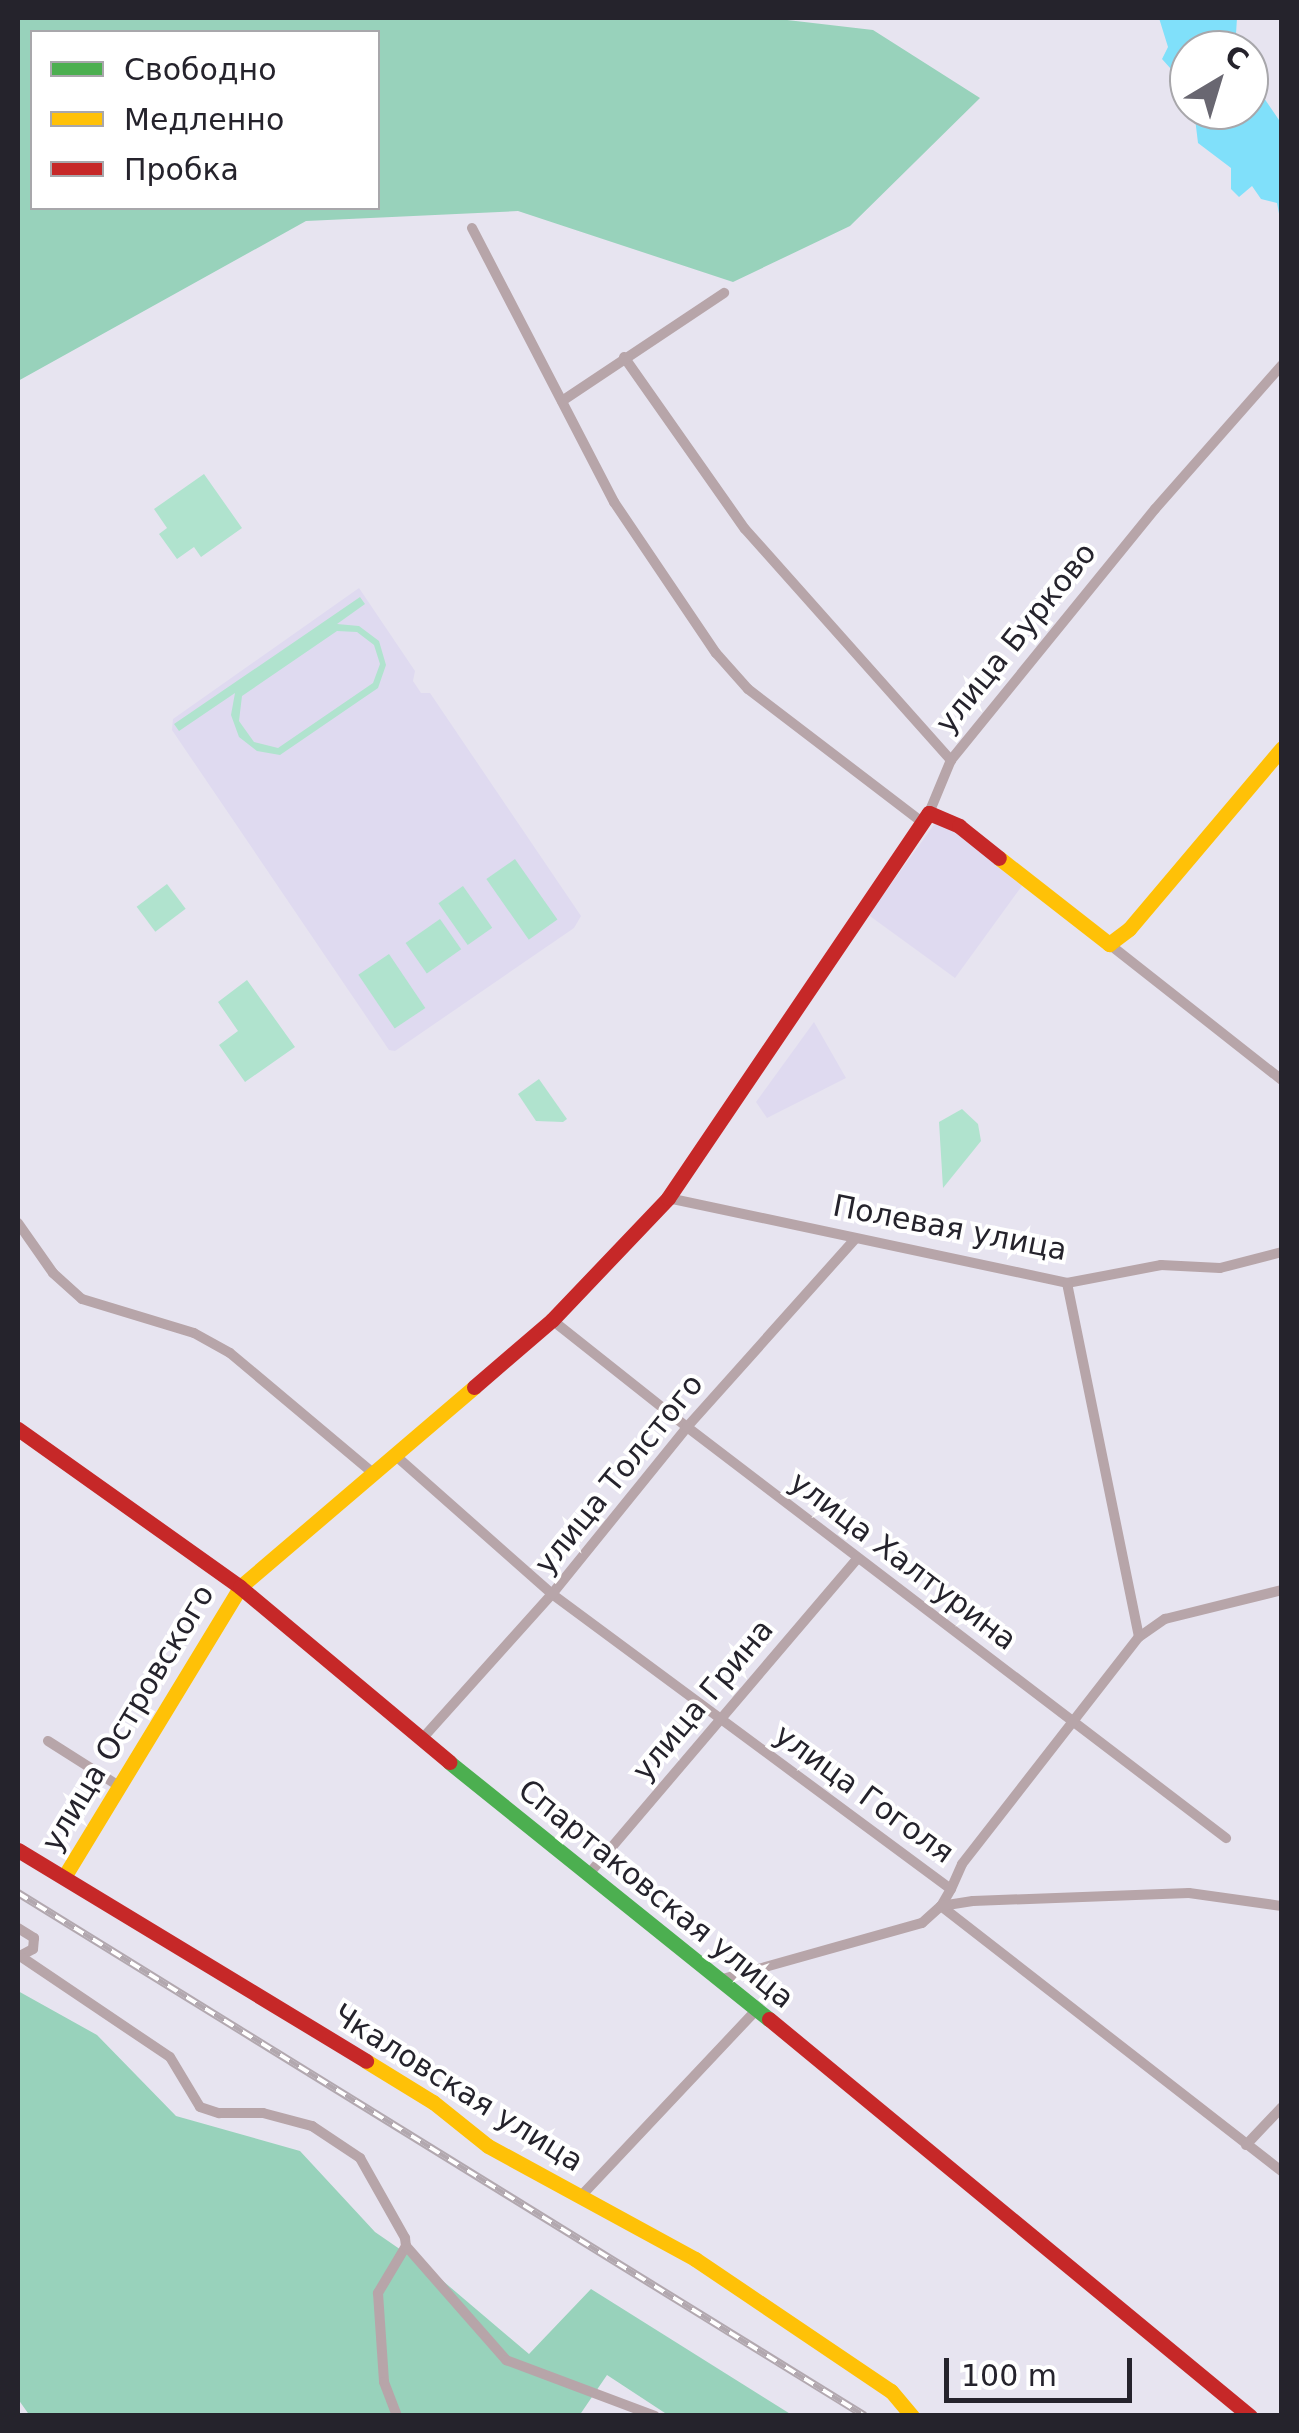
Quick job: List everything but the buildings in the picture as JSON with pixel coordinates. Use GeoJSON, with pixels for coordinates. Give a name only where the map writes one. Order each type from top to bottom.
{"type":"FeatureCollection","features":[{"type":"Feature","properties":{"kind":"street"},"geometry":{"type":"LineString","coordinates":[[472,228],[645,554],[733,674],[925,818],[959,826],[1282,1080]]}},
{"type":"Feature","properties":{"kind":"street"},"geometry":{"type":"LineString","coordinates":[[562,401],[724,293]]}},
{"type":"Feature","properties":{"kind":"street"},"geometry":{"type":"LineString","coordinates":[[624,357],[745,529],[952,760]]}},
{"type":"Feature","properties":{"kind":"street","name":"улица Бурково"},"geometry":{"type":"LineString","coordinates":[[925,818],[952,760],[1155,509],[1282,365]]}},
{"type":"Feature","properties":{"kind":"street"},"geometry":{"type":"LineString","coordinates":[[1109,944],[1130,929],[1282,748]]}},
{"type":"Feature","properties":{"kind":"street"},"geometry":{"type":"LineString","coordinates":[[240,1587],[552,1320],[668,1198],[925,818]]}},
{"type":"Feature","properties":{"kind":"street","name":"Полевая улица"},"geometry":{"type":"LineString","coordinates":[[668,1198],[1066,1282],[1161,1264],[1220,1268],[1282,1252]]}},
{"type":"Feature","properties":{"kind":"street"},"geometry":{"type":"LineString","coordinates":[[18,1223],[52,1273],[82,1299],[194,1334],[230,1353],[374,1474]]}},
{"type":"Feature","properties":{"kind":"street","name":"улица Толстого"},"geometry":{"type":"LineString","coordinates":[[420,1740],[552,1594],[686,1428],[855,1239]]}},
{"type":"Feature","properties":{"kind":"street"},"geometry":{"type":"LineString","coordinates":[[1066,1282],[1140,1637]]}},
{"type":"Feature","properties":{"kind":"street","name":"улица Халтурина"},"geometry":{"type":"LineString","coordinates":[[552,1320],[686,1428],[1226,1838]]}},
{"type":"Feature","properties":{"kind":"street","name":"Спартаковская улица"},"geometry":{"type":"LineString","coordinates":[[18,1429],[240,1587],[420,1740],[757,2009],[1250,2416]]}},
{"type":"Feature","properties":{"kind":"street","name":"улица Гоголя"},"geometry":{"type":"LineString","coordinates":[[396,1456],[552,1594],[951,1889],[941,1906],[1282,2171]]}},
{"type":"Feature","properties":{"kind":"street","name":"улица Грина"},"geometry":{"type":"LineString","coordinates":[[588,1875],[858,1558]]}},
{"type":"Feature","properties":{"kind":"street","name":"улица Островского"},"geometry":{"type":"LineString","coordinates":[[64,1876],[240,1587]]}},
{"type":"Feature","properties":{"kind":"street"},"geometry":{"type":"LineString","coordinates":[[951,1889],[962,1864],[1140,1637],[1165,1619],[1282,1590]]}},
{"type":"Feature","properties":{"kind":"street"},"geometry":{"type":"LineString","coordinates":[[48,1742],[119,1786]]}},
{"type":"Feature","properties":{"kind":"street","name":"Чкаловская улица"},"geometry":{"type":"LineString","coordinates":[[18,1850],[432,2102],[488,2146],[695,2258],[890,2390],[912,2416]]}},
{"type":"Feature","properties":{"kind":"street"},"geometry":{"type":"LineString","coordinates":[[718,1980],[922,1924],[941,1906],[1007,1897],[1189,1893],[1282,1906]]}},
{"type":"Feature","properties":{"kind":"street"},"geometry":{"type":"LineString","coordinates":[[18,1928],[34,1938],[33,1949],[20,1958],[170,2057],[200,2107],[219,2113],[262,2113],[287,2118],[345,2144],[360,2158],[400,2224],[406,2246],[506,2360],[655,2416]]}},
{"type":"Feature","properties":{"kind":"street"},"geometry":{"type":"LineString","coordinates":[[581,2196],[757,2009]]}},
{"type":"Feature","properties":{"kind":"street"},"geometry":{"type":"LineString","coordinates":[[1246,2146],[1282,2107]]}},
{"type":"Feature","properties":{"kind":"street"},"geometry":{"type":"LineString","coordinates":[[397,2416],[384,2382],[378,2293],[406,2246]]}},
{"type":"Feature","properties":{"kind":"shaded area"},"geometry":{"type":"Polygon","coordinates":[[[359,588],[415,671],[413,681],[421,693],[430,693],[581,916],[574,928],[395,1051],[389,1050],[172,730],[173,719],[359,588]]]}},
{"type":"Feature","properties":{"kind":"shaded area"},"geometry":{"type":"Polygon","coordinates":[[[939,818],[1026,881],[955,978],[868,915],[939,818]]]}},
{"type":"Feature","properties":{"kind":"shaded area"},"geometry":{"type":"Polygon","coordinates":[[[814,1022],[846,1078],[767,1118],[756,1102],[814,1022]]]}},
{"type":"Feature","properties":{"kind":"green space"},"geometry":{"type":"Polygon","coordinates":[[[18,18],[770,18],[873,30],[980,98],[850,226],[733,282],[518,211],[306,221],[18,381],[18,18]]]}},
{"type":"Feature","properties":{"kind":"green space"},"geometry":{"type":"Polygon","coordinates":[[[204,474],[242,528],[201,557],[194,547],[177,559],[159,534],[167,528],[154,509],[204,474]]]}},
{"type":"Feature","properties":{"kind":"green space"},"geometry":{"type":"Polygon","coordinates":[[[360,597],[365,604],[337,624],[359,626],[379,641],[386,665],[378,688],[280,755],[257,751],[239,737],[231,715],[235,693],[179,731],[174,724],[360,597]],[[337,631],[242,696],[239,721],[254,742],[278,748],[373,683],[380,664],[374,645],[357,632],[337,631]]]}},
{"type":"Feature","properties":{"kind":"green space"},"geometry":{"type":"Polygon","coordinates":[[[515,859],[557,920],[529,940],[486,879],[515,859]]]}},
{"type":"Feature","properties":{"kind":"green space"},"geometry":{"type":"Polygon","coordinates":[[[167,884],[186,909],[155,932],[137,907],[167,884]]]}},
{"type":"Feature","properties":{"kind":"green space"},"geometry":{"type":"Polygon","coordinates":[[[463,886],[492,928],[468,945],[438,903],[463,886]]]}},
{"type":"Feature","properties":{"kind":"green space"},"geometry":{"type":"Polygon","coordinates":[[[440,919],[461,949],[427,973],[406,943],[440,919]]]}},
{"type":"Feature","properties":{"kind":"green space"},"geometry":{"type":"Polygon","coordinates":[[[389,954],[425,1008],[395,1029],[358,975],[389,954]]]}},
{"type":"Feature","properties":{"kind":"green space"},"geometry":{"type":"Polygon","coordinates":[[[247,980],[295,1047],[245,1082],[219,1045],[238,1031],[218,1002],[247,980]]]}},
{"type":"Feature","properties":{"kind":"green space"},"geometry":{"type":"Polygon","coordinates":[[[539,1079],[567,1119],[563,1122],[536,1121],[518,1094],[539,1079]]]}},
{"type":"Feature","properties":{"kind":"green space"},"geometry":{"type":"Polygon","coordinates":[[[962,1109],[978,1124],[981,1141],[943,1188],[939,1122],[962,1109]]]}},
{"type":"Feature","properties":{"kind":"green space"},"geometry":{"type":"Polygon","coordinates":[[[18,1991],[97,2035],[176,2116],[300,2151],[375,2232],[430,2270],[529,2354],[591,2289],[792,2415],[668,2415],[607,2375],[579,2416],[30,2416],[18,2399],[18,1991]]]}},
{"type":"Feature","properties":{"kind":"water"},"geometry":{"type":"Polygon","coordinates":[[[1159,18],[1237,18],[1236,30],[1169,30],[1169,67],[1162,59],[1168,47],[1159,18]]]}},
{"type":"Feature","properties":{"kind":"water"},"geometry":{"type":"Polygon","coordinates":[[[1269,105],[1281,123],[1280,219],[1277,203],[1261,199],[1252,186],[1239,197],[1231,189],[1231,168],[1198,143],[1196,130],[1269,130],[1269,105]]]}},
{"type":"Feature","properties":{"kind":"railway"},"geometry":{"type":"LineString","coordinates":[[18,1893],[865,2416]]}},
{"type":"Feature","properties":{"kind":"traffic: fast"},"geometry":{"type":"LineString","coordinates":[[449,1762],[769,2019]]}},
{"type":"Feature","properties":{"kind":"traffic: slow"},"geometry":{"type":"LineString","coordinates":[[999,858],[1109,944],[1129,929],[1282,748]]}},
{"type":"Feature","properties":{"kind":"traffic: slow"},"geometry":{"type":"LineString","coordinates":[[64,1877],[240,1587],[474,1387]]}},
{"type":"Feature","properties":{"kind":"traffic: slow"},"geometry":{"type":"LineString","coordinates":[[366,2061],[433,2102],[488,2146],[695,2259],[891,2391],[912,2416]]}},
{"type":"Feature","properties":{"kind":"traffic: jam"},"geometry":{"type":"LineString","coordinates":[[474,1387],[552,1320],[668,1198],[929,813],[959,826],[999,858]]}},
{"type":"Feature","properties":{"kind":"traffic: jam"},"geometry":{"type":"LineString","coordinates":[[18,1429],[240,1587],[449,1762]]}},
{"type":"Feature","properties":{"kind":"traffic: jam"},"geometry":{"type":"LineString","coordinates":[[18,1850],[366,2061]]}},
{"type":"Feature","properties":{"kind":"traffic: jam"},"geometry":{"type":"LineString","coordinates":[[769,2019],[1250,2416]]}}]}
